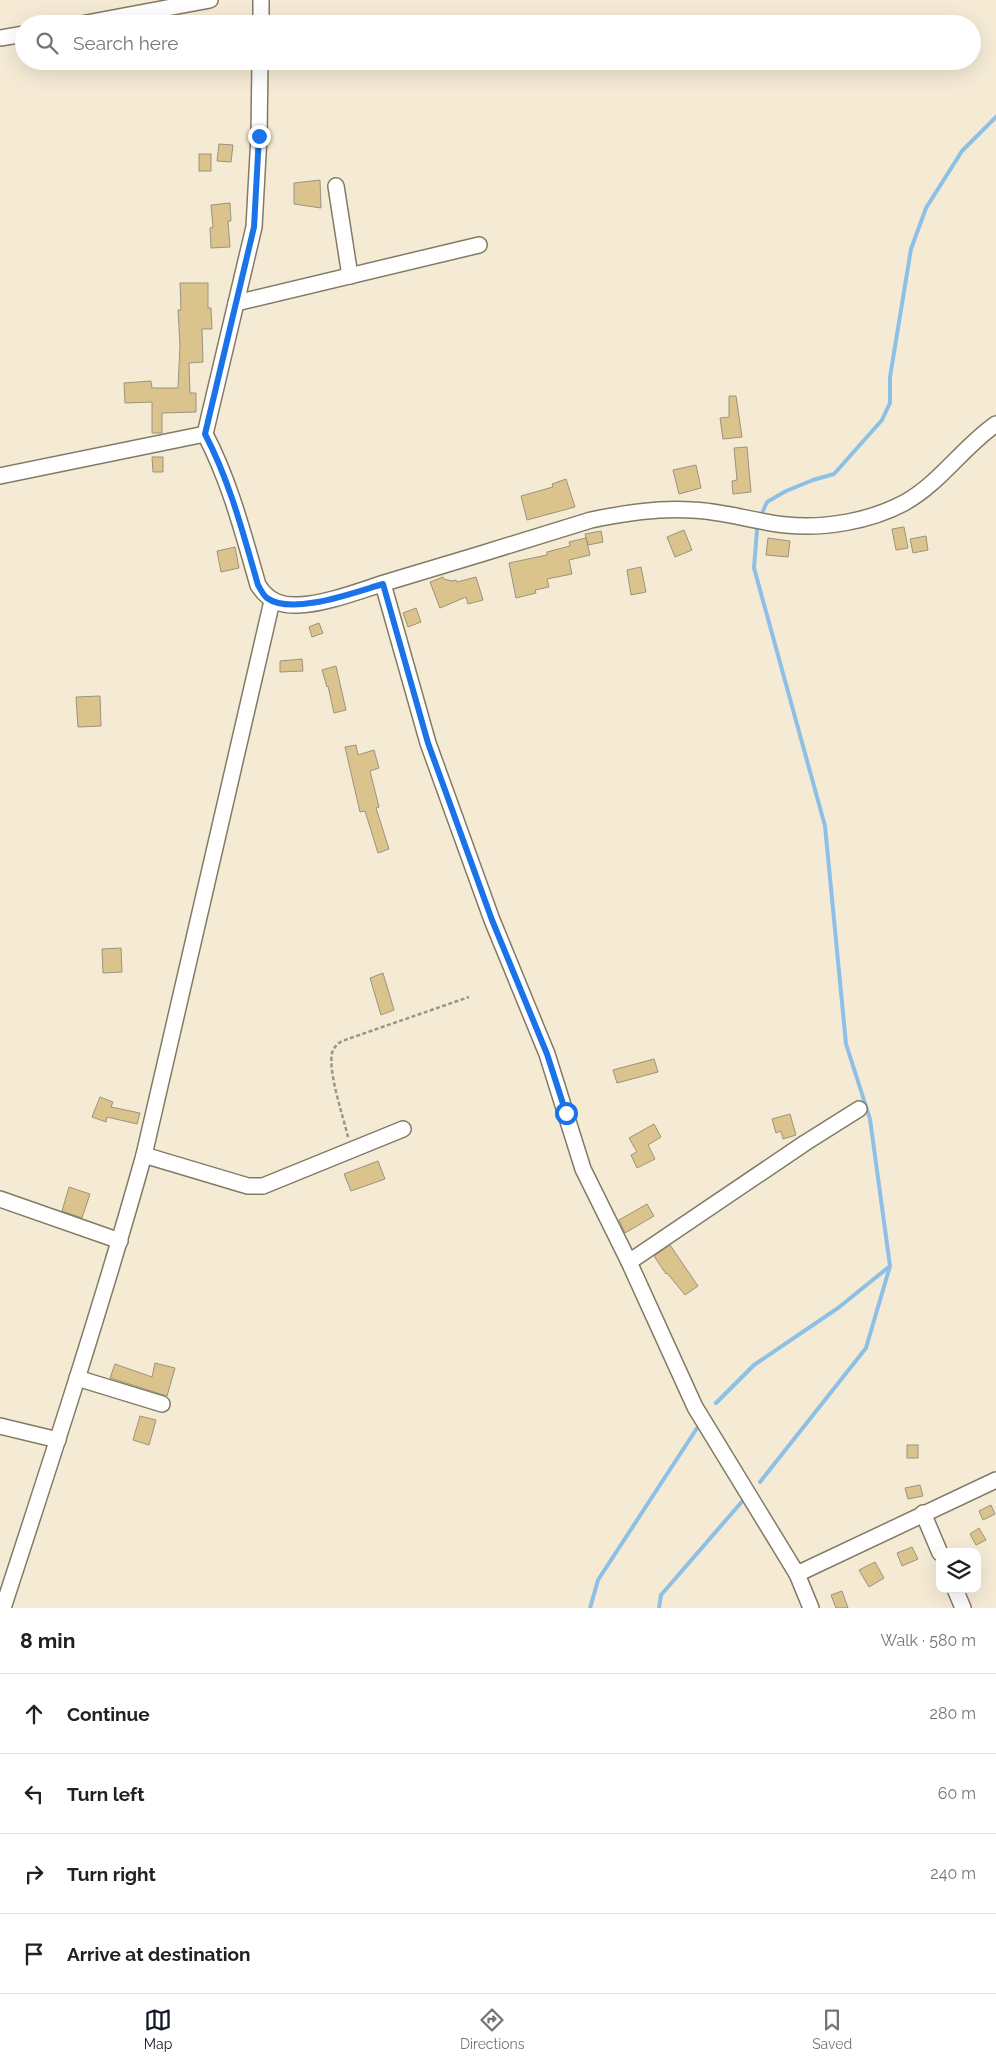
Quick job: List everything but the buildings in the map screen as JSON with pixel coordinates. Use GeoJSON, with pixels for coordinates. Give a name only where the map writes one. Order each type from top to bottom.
{"type":"FeatureCollection","features":[{"type":"Feature","properties":{"kind":"street"},"geometry":{"type":"LineString","coordinates":[[129,15],[210,0]]}},
{"type":"Feature","properties":{"kind":"street"},"geometry":{"type":"LineString","coordinates":[[261,0],[261,15]]}},
{"type":"Feature","properties":{"kind":"street"},"geometry":{"type":"LineString","coordinates":[[0,38],[15,36]]}},
{"type":"Feature","properties":{"kind":"street"},"geometry":{"type":"LineString","coordinates":[[260,70],[259,136],[254,227],[205,434],[229,486],[258,585],[265,596],[272,601],[298,605],[318,602],[591,520],[655,509],[695,510],[787,525],[837,524],[873,515],[903,504],[924,491],[981,434],[996,424]]}},
{"type":"Feature","properties":{"kind":"street"},"geometry":{"type":"LineString","coordinates":[[336,186],[350,276]]}},
{"type":"Feature","properties":{"kind":"street"},"geometry":{"type":"LineString","coordinates":[[236,303],[479,245]]}},
{"type":"Feature","properties":{"kind":"street"},"geometry":{"type":"LineString","coordinates":[[0,476],[205,434]]}},
{"type":"Feature","properties":{"kind":"street"},"geometry":{"type":"LineString","coordinates":[[383,584],[428,743],[485,901],[547,1054],[583,1169],[629,1262],[695,1407],[797,1574],[811,1608]]}},
{"type":"Feature","properties":{"kind":"street"},"geometry":{"type":"LineString","coordinates":[[3,1608],[120,1241],[144,1155],[272,601]]}},
{"type":"Feature","properties":{"kind":"street"},"geometry":{"type":"LineString","coordinates":[[629,1262],[805,1143],[859,1109]]}},
{"type":"Feature","properties":{"kind":"street"},"geometry":{"type":"LineString","coordinates":[[144,1155],[248,1186],[263,1186],[403,1129]]}},
{"type":"Feature","properties":{"kind":"street"},"geometry":{"type":"LineString","coordinates":[[0,1199],[120,1241]]}},
{"type":"Feature","properties":{"kind":"street"},"geometry":{"type":"LineString","coordinates":[[77,1378],[162,1404]]}},
{"type":"Feature","properties":{"kind":"street"},"geometry":{"type":"LineString","coordinates":[[0,1426],[58,1440]]}},
{"type":"Feature","properties":{"kind":"street"},"geometry":{"type":"LineString","coordinates":[[797,1574],[996,1480]]}},
{"type":"Feature","properties":{"kind":"street"},"geometry":{"type":"LineString","coordinates":[[923,1513],[938,1548]]}},
{"type":"Feature","properties":{"kind":"street"},"geometry":{"type":"LineString","coordinates":[[957,1593],[963,1608]]}},
{"type":"Feature","properties":{"kind":"path"},"geometry":{"type":"LineString","coordinates":[[351,1150],[332,1068],[332,1052],[336,1045],[342,1041],[469,998]]}},
{"type":"Feature","properties":{"kind":"waterway"},"geometry":{"type":"LineString","coordinates":[[763,511],[767,502],[786,491],[834,474],[882,420],[890,403],[890,377],[911,249],[926,208],[962,151],[996,117]]}},
{"type":"Feature","properties":{"kind":"waterway"},"geometry":{"type":"LineString","coordinates":[[757,530],[754,568],[825,826],[846,1044],[870,1119],[890,1266],[866,1348],[760,1482]]}},
{"type":"Feature","properties":{"kind":"waterway"},"geometry":{"type":"LineString","coordinates":[[716,1403],[754,1365],[838,1308],[890,1266]]}},
{"type":"Feature","properties":{"kind":"waterway"},"geometry":{"type":"LineString","coordinates":[[590,1608],[598,1580],[701,1422]]}},
{"type":"Feature","properties":{"kind":"waterway"},"geometry":{"type":"LineString","coordinates":[[659,1608],[661,1595],[746,1497]]}},
{"type":"Feature","properties":{"kind":"route"},"geometry":{"type":"LineString","coordinates":[[259,136],[254,227],[205,434],[229,486],[258,585],[265,596],[272,601],[298,605],[318,602],[383,584],[428,743],[492,920],[547,1054],[566,1113]]}}]}
